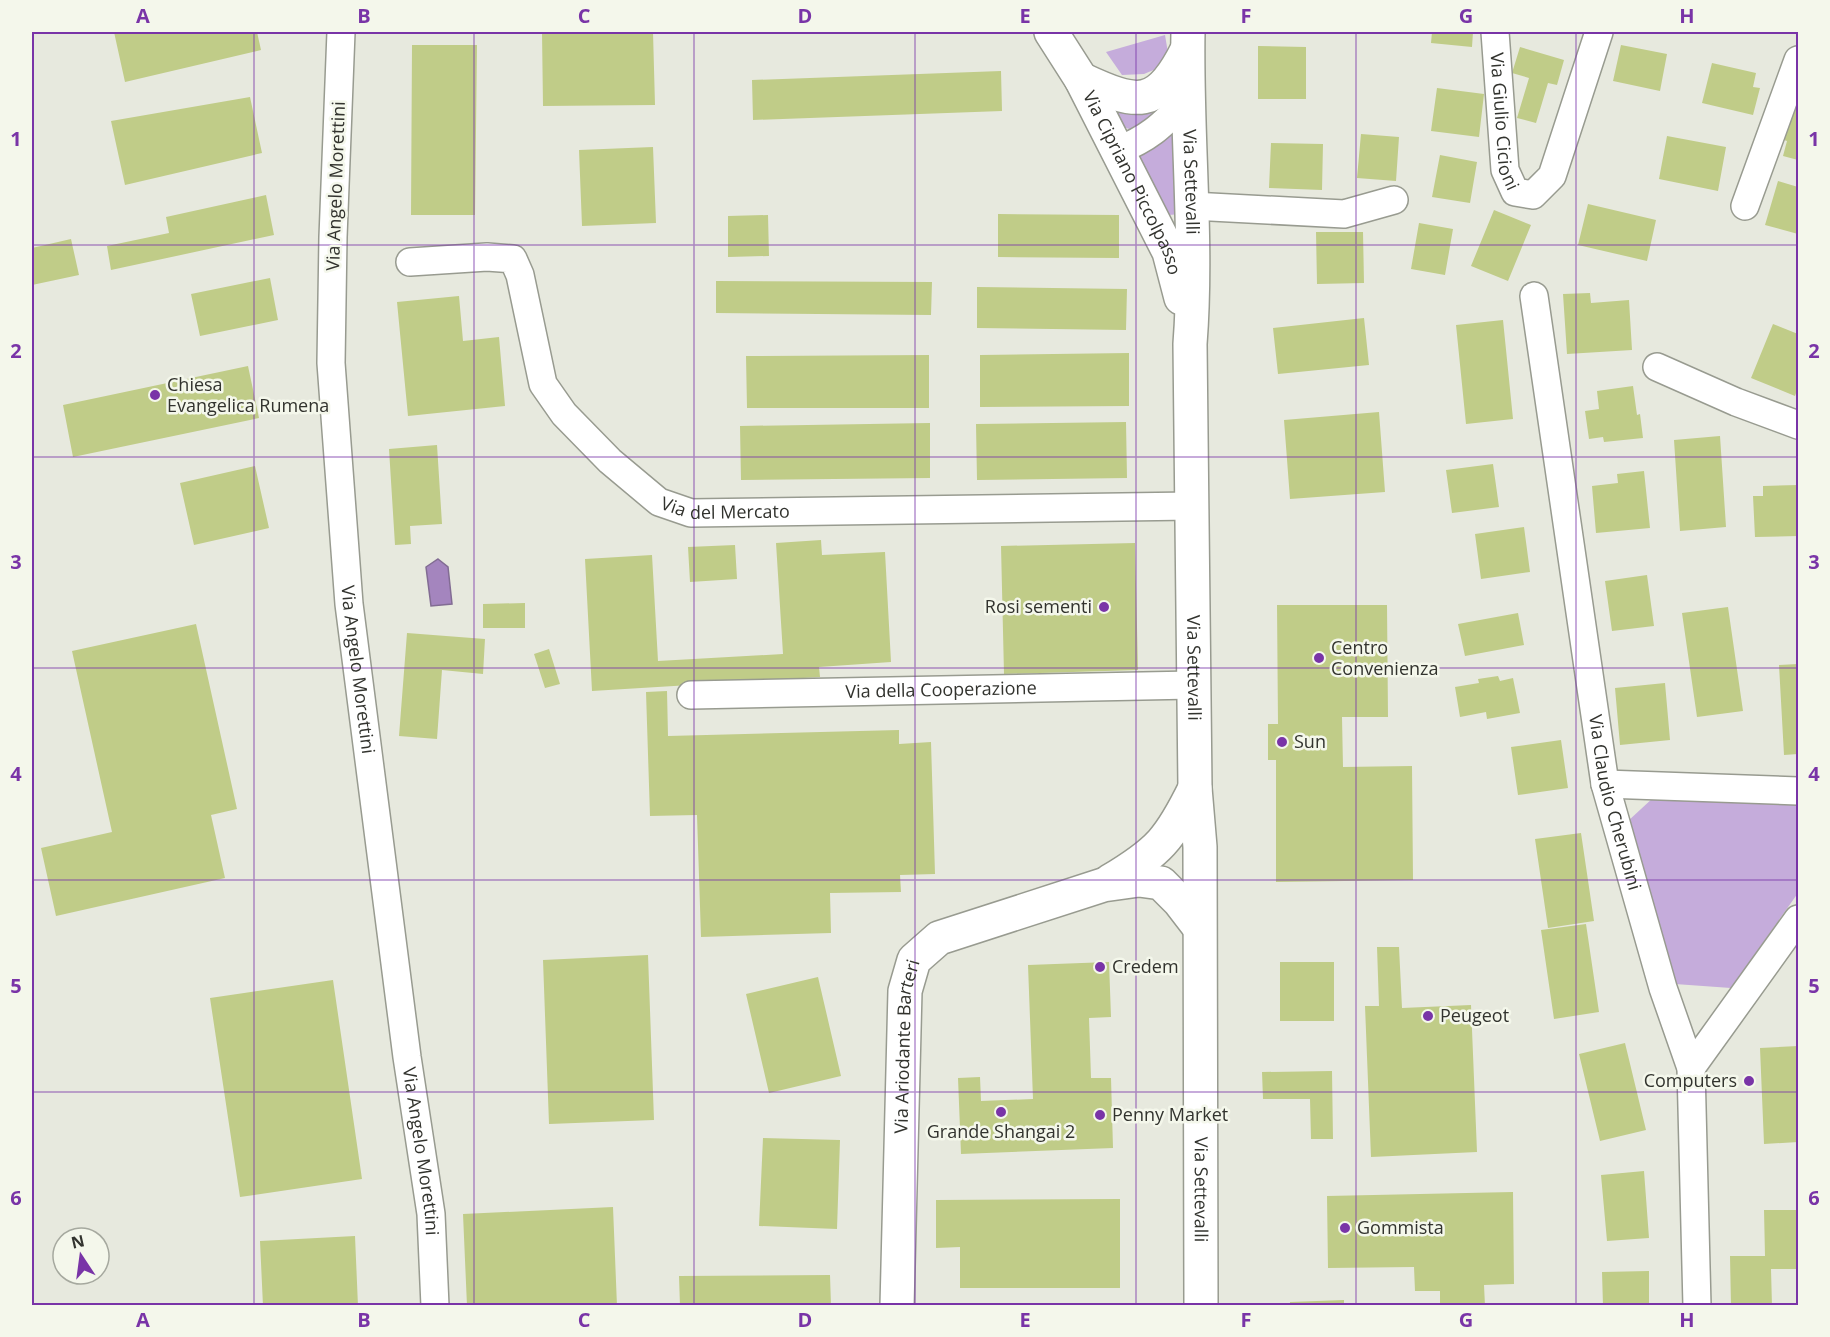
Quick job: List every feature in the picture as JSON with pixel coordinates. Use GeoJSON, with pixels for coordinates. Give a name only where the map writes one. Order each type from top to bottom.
{"type":"FeatureCollection","features":[{"type":"Feature","properties":{"kind":"main road","name":"Via Cipriano Piccolpasso"},"geometry":{"type":"LineString","coordinates":[[1051,32],[1081,79],[1168,252],[1179,288],[1190,344]]}},
{"type":"Feature","properties":{"kind":"main road"},"geometry":{"type":"LineString","coordinates":[[1081,79],[1130,98],[1153,95],[1177,69],[1187,41]]}},
{"type":"Feature","properties":{"kind":"main road","name":"Via Settevalli"},"geometry":{"type":"LineString","coordinates":[[1187,41],[1193,214],[1193,309],[1190,344],[1195,788],[1200,847],[1201,1305]]}},
{"type":"Feature","properties":{"kind":"main road"},"geometry":{"type":"LineString","coordinates":[[1103,885],[1142,862],[1160,847],[1179,820],[1195,788]]}},
{"type":"Feature","properties":{"kind":"main road"},"geometry":{"type":"LineString","coordinates":[[1103,885],[1139,880],[1161,883],[1179,901],[1199,927]]}},
{"type":"Feature","properties":{"kind":"main road","name":"Via Ariodante Barteri"},"geometry":{"type":"LineString","coordinates":[[897,1305],[905,991],[914,960],[939,938],[1103,885]]}},
{"type":"Feature","properties":{"kind":"street","name":"Via Angelo Morettini"},"geometry":{"type":"LineString","coordinates":[[341,32],[333,237],[331,363],[350,604],[406,1046],[431,1214],[435,1305]]}},
{"type":"Feature","properties":{"kind":"street","name":"Via Giulio Cicioni"},"geometry":{"type":"LineString","coordinates":[[1495,32],[1505,170],[1515,192],[1533,195],[1552,176],[1599,32]]}},
{"type":"Feature","properties":{"kind":"street"},"geometry":{"type":"LineString","coordinates":[[1745,206],[1798,60]]}},
{"type":"Feature","properties":{"kind":"street"},"geometry":{"type":"LineString","coordinates":[[1117,151],[1156,131],[1189,98]]}},
{"type":"Feature","properties":{"kind":"street"},"geometry":{"type":"LineString","coordinates":[[1153,223],[1168,229],[1180,228],[1193,214],[1344,214],[1394,200]]}},
{"type":"Feature","properties":{"kind":"street","name":"Via del Mercato"},"geometry":{"type":"LineString","coordinates":[[410,262],[487,257],[513,259],[520,276],[543,384],[564,414],[610,461],[658,502],[691,513],[1192,506]]}},
{"type":"Feature","properties":{"kind":"street","name":"Via Claudio Cherubini"},"geometry":{"type":"LineString","coordinates":[[1533,296],[1605,784],[1663,988],[1691,1068],[1697,1305]]}},
{"type":"Feature","properties":{"kind":"street"},"geometry":{"type":"LineString","coordinates":[[1657,367],[1736,402],[1798,425]]}},
{"type":"Feature","properties":{"kind":"street","name":"Via della Cooperazione"},"geometry":{"type":"LineString","coordinates":[[691,694],[1193,685]]}},
{"type":"Feature","properties":{"kind":"street"},"geometry":{"type":"LineString","coordinates":[[1605,784],[1798,791]]}},
{"type":"Feature","properties":{"kind":"street"},"geometry":{"type":"LineString","coordinates":[[1691,1068],[1798,918]]}},
{"type":"Feature","properties":{"kind":"shaded area"},"geometry":{"type":"Polygon","coordinates":[[[1165,35],[1168,53],[1163,66],[1144,74],[1122,75],[1106,52],[1165,35]]]}},
{"type":"Feature","properties":{"kind":"shaded area"},"geometry":{"type":"Polygon","coordinates":[[[1100,95],[1170,103],[1148,124],[1132,130],[1118,125],[1100,95]]]}},
{"type":"Feature","properties":{"kind":"shaded area"},"geometry":{"type":"Polygon","coordinates":[[[1181,119],[1183,214],[1168,215],[1133,155],[1153,148],[1181,119]]]}},
{"type":"Feature","properties":{"kind":"shaded area"},"geometry":{"type":"Polygon","coordinates":[[[438,559],[448,567],[452,604],[431,606],[426,567],[438,559]]]}},
{"type":"Feature","properties":{"kind":"shaded area"},"geometry":{"type":"Polygon","coordinates":[[[1654,797],[1798,801],[1798,893],[1731,988],[1675,984],[1628,821],[1654,797]]]}},
{"type":"Feature","properties":{"kind":"building"},"geometry":{"type":"Polygon","coordinates":[[[114,32],[257,32],[261,50],[125,82],[114,32]]]}},
{"type":"Feature","properties":{"kind":"building"},"geometry":{"type":"Polygon","coordinates":[[[542,32],[653,32],[655,105],[543,106],[542,32]]]}},
{"type":"Feature","properties":{"kind":"building"},"geometry":{"type":"Polygon","coordinates":[[[1432,32],[1473,32],[1472,47],[1431,43],[1432,32]]]}},
{"type":"Feature","properties":{"kind":"building"},"geometry":{"type":"Polygon","coordinates":[[[412,45],[477,45],[475,215],[411,215],[412,45]]]}},
{"type":"Feature","properties":{"kind":"building"},"geometry":{"type":"Polygon","coordinates":[[[1621,45],[1667,54],[1660,91],[1613,81],[1621,45]]]}},
{"type":"Feature","properties":{"kind":"building"},"geometry":{"type":"Polygon","coordinates":[[[1258,46],[1306,47],[1306,99],[1258,99],[1258,46]]]}},
{"type":"Feature","properties":{"kind":"building"},"geometry":{"type":"Polygon","coordinates":[[[1520,47],[1564,60],[1557,85],[1548,83],[1536,123],[1517,118],[1529,78],[1512,73],[1520,47]]]}},
{"type":"Feature","properties":{"kind":"building"},"geometry":{"type":"Polygon","coordinates":[[[1712,63],[1756,73],[1753,87],[1760,88],[1753,115],[1702,103],[1712,63]]]}},
{"type":"Feature","properties":{"kind":"building"},"geometry":{"type":"Polygon","coordinates":[[[1001,71],[1002,111],[753,120],[752,80],[1001,71]]]}},
{"type":"Feature","properties":{"kind":"building"},"geometry":{"type":"Polygon","coordinates":[[[1437,88],[1484,94],[1479,137],[1431,131],[1437,88]]]}},
{"type":"Feature","properties":{"kind":"building"},"geometry":{"type":"Polygon","coordinates":[[[250,97],[262,153],[125,185],[111,121],[250,97]]]}},
{"type":"Feature","properties":{"kind":"building"},"geometry":{"type":"Polygon","coordinates":[[[1787,107],[1798,110],[1798,160],[1783,156],[1787,141],[1778,138],[1787,107]]]}},
{"type":"Feature","properties":{"kind":"building"},"geometry":{"type":"Polygon","coordinates":[[[1361,134],[1399,137],[1396,181],[1357,178],[1361,134]]]}},
{"type":"Feature","properties":{"kind":"building"},"geometry":{"type":"Polygon","coordinates":[[[1667,136],[1726,147],[1718,191],[1659,179],[1667,136]]]}},
{"type":"Feature","properties":{"kind":"building"},"geometry":{"type":"Polygon","coordinates":[[[1271,143],[1323,144],[1322,190],[1269,188],[1271,143]]]}},
{"type":"Feature","properties":{"kind":"building"},"geometry":{"type":"Polygon","coordinates":[[[653,147],[656,223],[582,226],[579,150],[653,147]]]}},
{"type":"Feature","properties":{"kind":"building"},"geometry":{"type":"Polygon","coordinates":[[[1440,155],[1477,162],[1470,203],[1432,197],[1440,155]]]}},
{"type":"Feature","properties":{"kind":"building"},"geometry":{"type":"Polygon","coordinates":[[[1778,181],[1798,187],[1798,234],[1765,225],[1778,181]]]}},
{"type":"Feature","properties":{"kind":"building"},"geometry":{"type":"Polygon","coordinates":[[[266,195],[274,235],[111,270],[107,246],[169,233],[166,217],[266,195]]]}},
{"type":"Feature","properties":{"kind":"building"},"geometry":{"type":"Polygon","coordinates":[[[1588,204],[1656,220],[1647,261],[1578,245],[1588,204]]]}},
{"type":"Feature","properties":{"kind":"building"},"geometry":{"type":"Polygon","coordinates":[[[1494,210],[1531,225],[1508,281],[1471,266],[1494,210]]]}},
{"type":"Feature","properties":{"kind":"building"},"geometry":{"type":"Polygon","coordinates":[[[998,214],[1119,215],[1119,258],[998,257],[998,214]]]}},
{"type":"Feature","properties":{"kind":"building"},"geometry":{"type":"Polygon","coordinates":[[[768,215],[769,256],[728,257],[728,216],[768,215]]]}},
{"type":"Feature","properties":{"kind":"building"},"geometry":{"type":"Polygon","coordinates":[[[1419,223],[1453,229],[1445,275],[1411,269],[1419,223]]]}},
{"type":"Feature","properties":{"kind":"building"},"geometry":{"type":"Polygon","coordinates":[[[1316,232],[1363,232],[1364,283],[1317,284],[1316,232]]]}},
{"type":"Feature","properties":{"kind":"building"},"geometry":{"type":"Polygon","coordinates":[[[71,239],[79,275],[32,285],[32,248],[71,239]]]}},
{"type":"Feature","properties":{"kind":"building"},"geometry":{"type":"Polygon","coordinates":[[[270,278],[278,320],[200,336],[191,294],[270,278]]]}},
{"type":"Feature","properties":{"kind":"building"},"geometry":{"type":"Polygon","coordinates":[[[716,281],[932,282],[931,315],[716,313],[716,281]]]}},
{"type":"Feature","properties":{"kind":"building"},"geometry":{"type":"Polygon","coordinates":[[[977,287],[1127,289],[1126,330],[977,328],[977,287]]]}},
{"type":"Feature","properties":{"kind":"building"},"geometry":{"type":"Polygon","coordinates":[[[1590,293],[1591,303],[1629,300],[1632,350],[1567,354],[1563,294],[1590,293]]]}},
{"type":"Feature","properties":{"kind":"building"},"geometry":{"type":"Polygon","coordinates":[[[459,296],[463,341],[499,337],[505,406],[408,416],[397,302],[459,296]]]}},
{"type":"Feature","properties":{"kind":"building"},"geometry":{"type":"Polygon","coordinates":[[[1364,318],[1369,365],[1278,374],[1273,328],[1364,318]]]}},
{"type":"Feature","properties":{"kind":"building"},"geometry":{"type":"Polygon","coordinates":[[[1503,320],[1513,419],[1466,424],[1456,325],[1503,320]]]}},
{"type":"Feature","properties":{"kind":"building"},"geometry":{"type":"Polygon","coordinates":[[[1773,324],[1798,334],[1798,387],[1795,396],[1751,378],[1773,324]]]}},
{"type":"Feature","properties":{"kind":"building"},"geometry":{"type":"Polygon","coordinates":[[[1129,353],[1129,406],[980,407],[980,355],[1129,353]]]}},
{"type":"Feature","properties":{"kind":"building"},"geometry":{"type":"Polygon","coordinates":[[[929,355],[929,408],[747,408],[746,356],[929,355]]]}},
{"type":"Feature","properties":{"kind":"building"},"geometry":{"type":"Polygon","coordinates":[[[248,366],[259,418],[73,457],[63,405],[248,366]]]}},
{"type":"Feature","properties":{"kind":"building"},"geometry":{"type":"Polygon","coordinates":[[[1633,386],[1643,438],[1604,442],[1603,437],[1589,439],[1585,411],[1599,409],[1597,391],[1633,386]]]}},
{"type":"Feature","properties":{"kind":"building"},"geometry":{"type":"Polygon","coordinates":[[[1379,412],[1385,492],[1290,499],[1284,420],[1379,412]]]}},
{"type":"Feature","properties":{"kind":"building"},"geometry":{"type":"Polygon","coordinates":[[[1126,422],[1127,478],[977,480],[976,424],[1126,422]]]}},
{"type":"Feature","properties":{"kind":"building"},"geometry":{"type":"Polygon","coordinates":[[[930,423],[930,478],[741,480],[740,426],[930,423]]]}},
{"type":"Feature","properties":{"kind":"building"},"geometry":{"type":"Polygon","coordinates":[[[1720,436],[1726,527],[1680,531],[1674,440],[1720,436]]]}},
{"type":"Feature","properties":{"kind":"building"},"geometry":{"type":"Polygon","coordinates":[[[437,445],[442,524],[410,526],[411,544],[395,545],[389,449],[437,445]]]}},
{"type":"Feature","properties":{"kind":"building"},"geometry":{"type":"Polygon","coordinates":[[[1493,464],[1499,507],[1452,513],[1446,470],[1493,464]]]}},
{"type":"Feature","properties":{"kind":"building"},"geometry":{"type":"Polygon","coordinates":[[[255,466],[269,528],[194,545],[180,483],[255,466]]]}},
{"type":"Feature","properties":{"kind":"building"},"geometry":{"type":"Polygon","coordinates":[[[1644,471],[1650,528],[1596,533],[1592,486],[1618,483],[1617,474],[1644,471]]]}},
{"type":"Feature","properties":{"kind":"building"},"geometry":{"type":"Polygon","coordinates":[[[1798,485],[1798,536],[1755,537],[1753,496],[1763,496],[1763,486],[1798,485]]]}},
{"type":"Feature","properties":{"kind":"building"},"geometry":{"type":"Polygon","coordinates":[[[1524,527],[1530,572],[1481,579],[1475,534],[1524,527]]]}},
{"type":"Feature","properties":{"kind":"building"},"geometry":{"type":"Polygon","coordinates":[[[821,540],[822,555],[885,552],[891,662],[819,667],[820,677],[592,691],[585,559],[652,555],[658,661],[783,654],[776,543],[821,540]]]}},
{"type":"Feature","properties":{"kind":"building"},"geometry":{"type":"Polygon","coordinates":[[[1135,543],[1138,670],[1004,674],[1001,546],[1135,543]]]}},
{"type":"Feature","properties":{"kind":"building"},"geometry":{"type":"Polygon","coordinates":[[[735,545],[737,579],[690,582],[688,547],[735,545]]]}},
{"type":"Feature","properties":{"kind":"building"},"geometry":{"type":"Polygon","coordinates":[[[1647,575],[1654,626],[1612,631],[1605,581],[1647,575]]]}},
{"type":"Feature","properties":{"kind":"building"},"geometry":{"type":"Polygon","coordinates":[[[525,603],[525,628],[483,628],[483,604],[525,603]]]}},
{"type":"Feature","properties":{"kind":"building"},"geometry":{"type":"Polygon","coordinates":[[[1277,605],[1387,605],[1388,717],[1342,717],[1343,767],[1412,766],[1413,880],[1276,882],[1276,760],[1268,760],[1268,724],[1278,724],[1277,605]]]}},
{"type":"Feature","properties":{"kind":"building"},"geometry":{"type":"Polygon","coordinates":[[[1728,607],[1743,711],[1697,717],[1682,613],[1728,607]]]}},
{"type":"Feature","properties":{"kind":"building"},"geometry":{"type":"Polygon","coordinates":[[[1518,613],[1524,645],[1465,656],[1458,624],[1518,613]]]}},
{"type":"Feature","properties":{"kind":"building"},"geometry":{"type":"Polygon","coordinates":[[[196,624],[237,809],[211,815],[225,878],[56,916],[41,848],[112,832],[72,651],[196,624]]]}},
{"type":"Feature","properties":{"kind":"building"},"geometry":{"type":"Polygon","coordinates":[[[407,633],[485,639],[483,674],[442,670],[437,739],[399,736],[407,633]]]}},
{"type":"Feature","properties":{"kind":"building"},"geometry":{"type":"Polygon","coordinates":[[[549,649],[560,684],[545,688],[534,654],[549,649]]]}},
{"type":"Feature","properties":{"kind":"building"},"geometry":{"type":"Polygon","coordinates":[[[1798,664],[1798,754],[1784,755],[1779,665],[1798,664]]]}},
{"type":"Feature","properties":{"kind":"building"},"geometry":{"type":"Polygon","coordinates":[[[1498,676],[1500,681],[1513,678],[1520,713],[1487,719],[1486,712],[1460,717],[1455,687],[1479,683],[1478,679],[1498,676]]]}},
{"type":"Feature","properties":{"kind":"building"},"geometry":{"type":"Polygon","coordinates":[[[1665,683],[1670,740],[1620,745],[1615,688],[1665,683]]]}},
{"type":"Feature","properties":{"kind":"building"},"geometry":{"type":"Polygon","coordinates":[[[667,691],[668,736],[899,730],[899,744],[931,742],[935,874],[900,875],[901,892],[830,893],[831,933],[701,937],[697,815],[650,816],[646,692],[667,691]]]}},
{"type":"Feature","properties":{"kind":"building"},"geometry":{"type":"Polygon","coordinates":[[[1561,740],[1568,788],[1518,795],[1511,747],[1561,740]]]}},
{"type":"Feature","properties":{"kind":"building"},"geometry":{"type":"Polygon","coordinates":[[[1581,833],[1594,921],[1548,928],[1535,839],[1581,833]]]}},
{"type":"Feature","properties":{"kind":"building"},"geometry":{"type":"Polygon","coordinates":[[[1586,924],[1599,1012],[1554,1019],[1541,930],[1586,924]]]}},
{"type":"Feature","properties":{"kind":"building"},"geometry":{"type":"Polygon","coordinates":[[[1377,947],[1399,947],[1402,1008],[1471,1005],[1477,1152],[1371,1157],[1365,1006],[1379,1006],[1377,947]]]}},
{"type":"Feature","properties":{"kind":"building"},"geometry":{"type":"Polygon","coordinates":[[[648,955],[654,1120],[549,1124],[543,960],[648,955]]]}},
{"type":"Feature","properties":{"kind":"building"},"geometry":{"type":"Polygon","coordinates":[[[1109,962],[1111,1017],[1089,1018],[1091,1078],[1111,1078],[1113,1148],[961,1154],[958,1078],[980,1077],[981,1101],[1033,1099],[1028,965],[1109,962]]]}},
{"type":"Feature","properties":{"kind":"building"},"geometry":{"type":"Polygon","coordinates":[[[1280,962],[1334,962],[1334,1021],[1280,1021],[1280,962]]]}},
{"type":"Feature","properties":{"kind":"building"},"geometry":{"type":"Polygon","coordinates":[[[818,977],[841,1076],[769,1093],[746,994],[818,977]]]}},
{"type":"Feature","properties":{"kind":"building"},"geometry":{"type":"Polygon","coordinates":[[[333,980],[362,1179],[240,1197],[210,998],[333,980]]]}},
{"type":"Feature","properties":{"kind":"building"},"geometry":{"type":"Polygon","coordinates":[[[1625,1043],[1646,1130],[1600,1141],[1579,1054],[1625,1043]]]}},
{"type":"Feature","properties":{"kind":"building"},"geometry":{"type":"Polygon","coordinates":[[[1798,1046],[1798,1142],[1764,1144],[1760,1048],[1798,1046]]]}},
{"type":"Feature","properties":{"kind":"building"},"geometry":{"type":"Polygon","coordinates":[[[1332,1071],[1333,1139],[1311,1139],[1310,1099],[1263,1099],[1262,1072],[1332,1071]]]}},
{"type":"Feature","properties":{"kind":"building"},"geometry":{"type":"Polygon","coordinates":[[[763,1138],[840,1140],[837,1229],[759,1226],[763,1138]]]}},
{"type":"Feature","properties":{"kind":"building"},"geometry":{"type":"Polygon","coordinates":[[[1644,1171],[1649,1238],[1607,1241],[1601,1175],[1644,1171]]]}},
{"type":"Feature","properties":{"kind":"building"},"geometry":{"type":"Polygon","coordinates":[[[1513,1192],[1514,1284],[1484,1285],[1485,1306],[1440,1306],[1440,1291],[1415,1291],[1414,1267],[1328,1268],[1327,1196],[1513,1192]]]}},
{"type":"Feature","properties":{"kind":"building"},"geometry":{"type":"Polygon","coordinates":[[[1120,1199],[1120,1288],[960,1288],[960,1247],[936,1248],[936,1200],[1120,1199]]]}},
{"type":"Feature","properties":{"kind":"building"},"geometry":{"type":"Polygon","coordinates":[[[613,1207],[617,1306],[467,1306],[463,1214],[613,1207]]]}},
{"type":"Feature","properties":{"kind":"building"},"geometry":{"type":"Polygon","coordinates":[[[1764,1210],[1798,1210],[1798,1269],[1771,1269],[1772,1306],[1731,1306],[1730,1256],[1765,1256],[1764,1210]]]}},
{"type":"Feature","properties":{"kind":"building"},"geometry":{"type":"Polygon","coordinates":[[[355,1236],[358,1306],[263,1306],[260,1241],[355,1236]]]}},
{"type":"Feature","properties":{"kind":"building"},"geometry":{"type":"Polygon","coordinates":[[[1649,1271],[1649,1306],[1603,1306],[1602,1272],[1649,1271]]]}},
{"type":"Feature","properties":{"kind":"building"},"geometry":{"type":"Polygon","coordinates":[[[830,1275],[831,1306],[680,1306],[679,1276],[830,1275]]]}},
{"type":"Feature","properties":{"kind":"building"},"geometry":{"type":"Polygon","coordinates":[[[1344,1300],[1344,1306],[1290,1306],[1290,1302],[1344,1300]]]}},
{"type":"Feature","properties":{"kind":"place","name":"Chiesa Evangelica Rumena"},"geometry":{"type":"Point","coordinates":[155,395]}},
{"type":"Feature","properties":{"kind":"place","name":"Rosi sementi"},"geometry":{"type":"Point","coordinates":[1104,607]}},
{"type":"Feature","properties":{"kind":"place","name":"Centro Convenienza"},"geometry":{"type":"Point","coordinates":[1319,658]}},
{"type":"Feature","properties":{"kind":"place","name":"Sun"},"geometry":{"type":"Point","coordinates":[1282,742]}},
{"type":"Feature","properties":{"kind":"place","name":"Credem"},"geometry":{"type":"Point","coordinates":[1100,967]}},
{"type":"Feature","properties":{"kind":"place","name":"Peugeot"},"geometry":{"type":"Point","coordinates":[1428,1016]}},
{"type":"Feature","properties":{"kind":"place","name":"Computers"},"geometry":{"type":"Point","coordinates":[1749,1081]}},
{"type":"Feature","properties":{"kind":"place","name":"Grande Shangai 2"},"geometry":{"type":"Point","coordinates":[1001,1112]}},
{"type":"Feature","properties":{"kind":"place","name":"Penny Market"},"geometry":{"type":"Point","coordinates":[1100,1115]}},
{"type":"Feature","properties":{"kind":"place","name":"Gommista"},"geometry":{"type":"Point","coordinates":[1345,1228]}}]}
